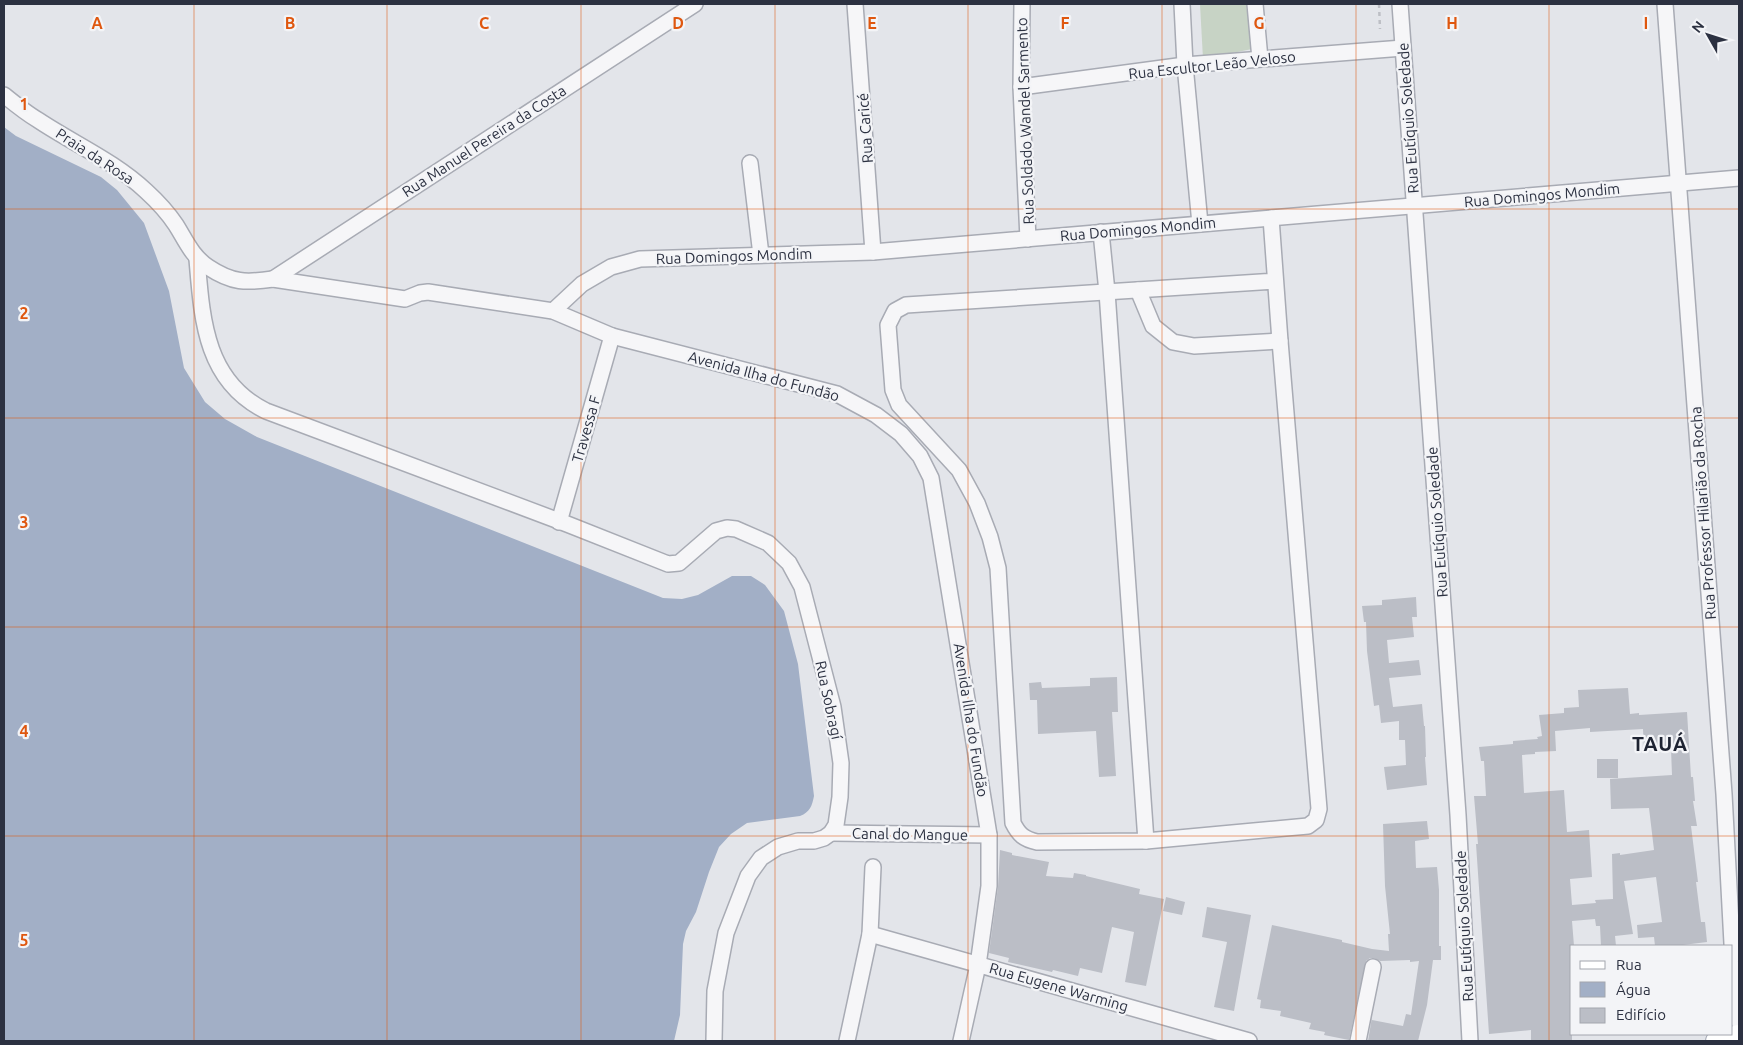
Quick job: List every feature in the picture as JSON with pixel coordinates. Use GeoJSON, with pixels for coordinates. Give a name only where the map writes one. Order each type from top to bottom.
{"type":"FeatureCollection","features":[{"type":"Feature","properties":{"kind":"main road"},"geometry":{"type":"LineString","coordinates":[[1716,1041],[1739,1034]]}},
{"type":"Feature","properties":{"kind":"street","name":"Rua Manuel Pereira da Costa"},"geometry":{"type":"LineString","coordinates":[[273,279],[695,4]]}},
{"type":"Feature","properties":{"kind":"street","name":"Rua Caricé"},"geometry":{"type":"LineString","coordinates":[[856,4],[873,252]]}},
{"type":"Feature","properties":{"kind":"street","name":"Rua Soldado Wandel Sarmento"},"geometry":{"type":"LineString","coordinates":[[1022,4],[1021,87],[1028,239]]}},
{"type":"Feature","properties":{"kind":"street"},"geometry":{"type":"LineString","coordinates":[[1182,4],[1185,66],[1200,224]]}},
{"type":"Feature","properties":{"kind":"street"},"geometry":{"type":"LineString","coordinates":[[1255,4],[1260,59]]}},
{"type":"Feature","properties":{"kind":"street","name":"Rua Eutíquio Soledade"},"geometry":{"type":"LineString","coordinates":[[1400,4],[1457,805],[1470,1041]]}},
{"type":"Feature","properties":{"kind":"street","name":"Rua Professor Hilarião da Rocha"},"geometry":{"type":"LineString","coordinates":[[1665,4],[1724,794],[1739,1022]]}},
{"type":"Feature","properties":{"kind":"street","name":"Rua Escultor Leão Veloso"},"geometry":{"type":"LineString","coordinates":[[1021,87],[1185,66],[1403,48]]}},
{"type":"Feature","properties":{"kind":"street","name":"Praia da Rosa"},"geometry":{"type":"LineString","coordinates":[[4,95],[38,121],[99,155],[146,191],[176,224],[186,244],[197,259],[209,268],[235,281],[251,282],[273,279]]}},
{"type":"Feature","properties":{"kind":"street"},"geometry":{"type":"LineString","coordinates":[[750,163],[760,255]]}},
{"type":"Feature","properties":{"kind":"street","name":"Rua Domingos Mondim"},"geometry":{"type":"LineString","coordinates":[[553,312],[582,284],[611,267],[640,259],[873,252],[1739,178]]}},
{"type":"Feature","properties":{"kind":"street"},"geometry":{"type":"LineString","coordinates":[[1271,218],[1319,809],[1316,820],[1308,826],[1146,841],[1037,842],[1025,840],[1017,832],[1013,823],[998,568],[990,537],[977,503],[959,470],[899,405],[893,390],[888,325],[895,311],[906,305],[1275,281]]}},
{"type":"Feature","properties":{"kind":"street"},"geometry":{"type":"LineString","coordinates":[[1101,232],[1107,292],[1146,841]]}},
{"type":"Feature","properties":{"kind":"street","name":"Rua Sobragí"},"geometry":{"type":"LineString","coordinates":[[197,259],[202,315],[210,347],[225,375],[240,395],[251,404],[668,564],[679,563],[716,531],[727,528],[736,529],[768,542],[789,563],[802,587],[833,707],[841,763],[840,796],[836,825],[831,833]]}},
{"type":"Feature","properties":{"kind":"street","name":"Avenida Ilha do Fundão"},"geometry":{"type":"LineString","coordinates":[[273,279],[405,299],[428,292],[553,312],[612,336],[837,394],[876,414],[901,434],[920,456],[931,478],[990,836],[989,886],[978,964],[961,1041]]}},
{"type":"Feature","properties":{"kind":"street"},"geometry":{"type":"LineString","coordinates":[[1138,290],[1153,326],[1173,342],[1194,346],[1280,340]]}},
{"type":"Feature","properties":{"kind":"street","name":"Travessa F"},"geometry":{"type":"LineString","coordinates":[[559,522],[612,336]]}},
{"type":"Feature","properties":{"kind":"street"},"geometry":{"type":"LineString","coordinates":[[714,1041],[715,991],[726,933],[748,876],[761,858],[778,847],[798,841],[814,841],[824,838],[831,833]]}},
{"type":"Feature","properties":{"kind":"street","name":"Canal do Mangue"},"geometry":{"type":"LineString","coordinates":[[831,833],[990,836]]}},
{"type":"Feature","properties":{"kind":"street"},"geometry":{"type":"LineString","coordinates":[[847,1041],[870,934],[873,867]]}},
{"type":"Feature","properties":{"kind":"street","name":"Rua Eugene Warming"},"geometry":{"type":"LineString","coordinates":[[870,934],[1249,1041]]}},
{"type":"Feature","properties":{"kind":"street"},"geometry":{"type":"LineString","coordinates":[[1358,1041],[1373,967]]}},
{"type":"Feature","properties":{"kind":"path"},"geometry":{"type":"LineString","coordinates":[[1379,4],[1380,28]]}},
{"type":"Feature","properties":{"kind":"green space"},"geometry":{"type":"Polygon","coordinates":[[[1200,4],[1246,4],[1252,49],[1203,59],[1200,4]]]}},
{"type":"Feature","properties":{"kind":"water"},"geometry":{"type":"Polygon","coordinates":[[[4,127],[16,136],[101,177],[117,190],[144,223],[169,291],[184,368],[205,402],[225,419],[257,437],[663,598],[682,599],[698,595],[732,576],[751,576],[765,585],[784,611],[798,664],[814,796],[806,813],[800,816],[747,823],[731,834],[719,847],[696,912],[686,931],[683,944],[680,1015],[674,1041],[4,1041],[4,127]]]}},
{"type":"Feature","properties":{"kind":"building"},"geometry":{"type":"Polygon","coordinates":[[[1416,597],[1417,617],[1412,617],[1414,637],[1387,640],[1389,663],[1419,660],[1421,675],[1389,678],[1393,707],[1422,704],[1425,726],[1427,785],[1387,790],[1384,767],[1406,765],[1405,740],[1399,740],[1399,721],[1381,723],[1379,705],[1374,706],[1367,651],[1366,622],[1364,622],[1362,606],[1382,605],[1382,600],[1416,597]]]}},
{"type":"Feature","properties":{"kind":"building"},"geometry":{"type":"Polygon","coordinates":[[[1117,677],[1118,712],[1112,712],[1116,776],[1099,777],[1096,731],[1038,734],[1037,700],[1030,700],[1029,683],[1041,682],[1042,688],[1090,686],[1090,678],[1117,677]]]}},
{"type":"Feature","properties":{"kind":"building"},"geometry":{"type":"Polygon","coordinates":[[[1628,688],[1630,714],[1687,712],[1691,777],[1693,777],[1695,801],[1693,801],[1697,826],[1691,826],[1701,922],[1705,922],[1707,942],[1683,945],[1655,945],[1654,937],[1638,938],[1637,925],[1662,922],[1656,877],[1624,881],[1633,934],[1615,936],[1616,945],[1601,945],[1600,926],[1596,926],[1595,919],[1572,921],[1574,945],[1570,945],[1570,1035],[1572,1035],[1572,1041],[1531,1041],[1531,1030],[1489,1034],[1474,796],[1486,796],[1484,761],[1481,761],[1479,747],[1513,744],[1513,741],[1538,739],[1537,737],[1542,736],[1539,715],[1564,713],[1564,708],[1579,707],[1578,690],[1628,688]],[[1590,728],[1555,731],[1556,751],[1522,755],[1524,793],[1564,790],[1567,832],[1589,830],[1592,877],[1570,879],[1572,905],[1596,903],[1595,900],[1613,899],[1612,854],[1620,853],[1620,855],[1654,850],[1649,808],[1611,809],[1610,779],[1672,775],[1671,749],[1644,750],[1643,729],[1590,732],[1590,728]]]}},
{"type":"Feature","properties":{"kind":"building"},"geometry":{"type":"Polygon","coordinates":[[[1597,759],[1618,759],[1618,778],[1597,778],[1597,759]]]}},
{"type":"Feature","properties":{"kind":"building"},"geometry":{"type":"Polygon","coordinates":[[[1427,821],[1429,839],[1415,841],[1416,868],[1437,867],[1441,960],[1433,960],[1427,1005],[1418,1041],[1368,1041],[1372,1017],[1372,1020],[1403,1026],[1406,1014],[1411,1015],[1419,961],[1380,961],[1370,958],[1366,961],[1349,1040],[1324,1035],[1325,1032],[1309,1029],[1311,1023],[1280,1016],[1281,1011],[1260,1008],[1261,1000],[1257,999],[1272,925],[1342,940],[1342,942],[1372,949],[1389,951],[1388,934],[1390,934],[1385,886],[1383,824],[1427,821]]]}},
{"type":"Feature","properties":{"kind":"building"},"geometry":{"type":"Polygon","coordinates":[[[1000,850],[1012,853],[1012,855],[1049,862],[1046,876],[1073,878],[1074,873],[1086,875],[1140,889],[1139,894],[1164,899],[1146,986],[1125,982],[1134,932],[1112,927],[1102,973],[1080,968],[1078,976],[1053,970],[1052,972],[1008,962],[1009,958],[989,953],[998,887],[1000,850]]]}},
{"type":"Feature","properties":{"kind":"building"},"geometry":{"type":"Polygon","coordinates":[[[1166,897],[1185,902],[1182,915],[1163,911],[1166,897]]]}},
{"type":"Feature","properties":{"kind":"building"},"geometry":{"type":"Polygon","coordinates":[[[1207,907],[1251,915],[1234,1011],[1214,1007],[1227,942],[1202,937],[1207,907]]]}},
{"type":"Feature","properties":{"kind":"district","name":"TAUÁ"},"geometry":{"type":"Point","coordinates":[1660,743]}}]}
